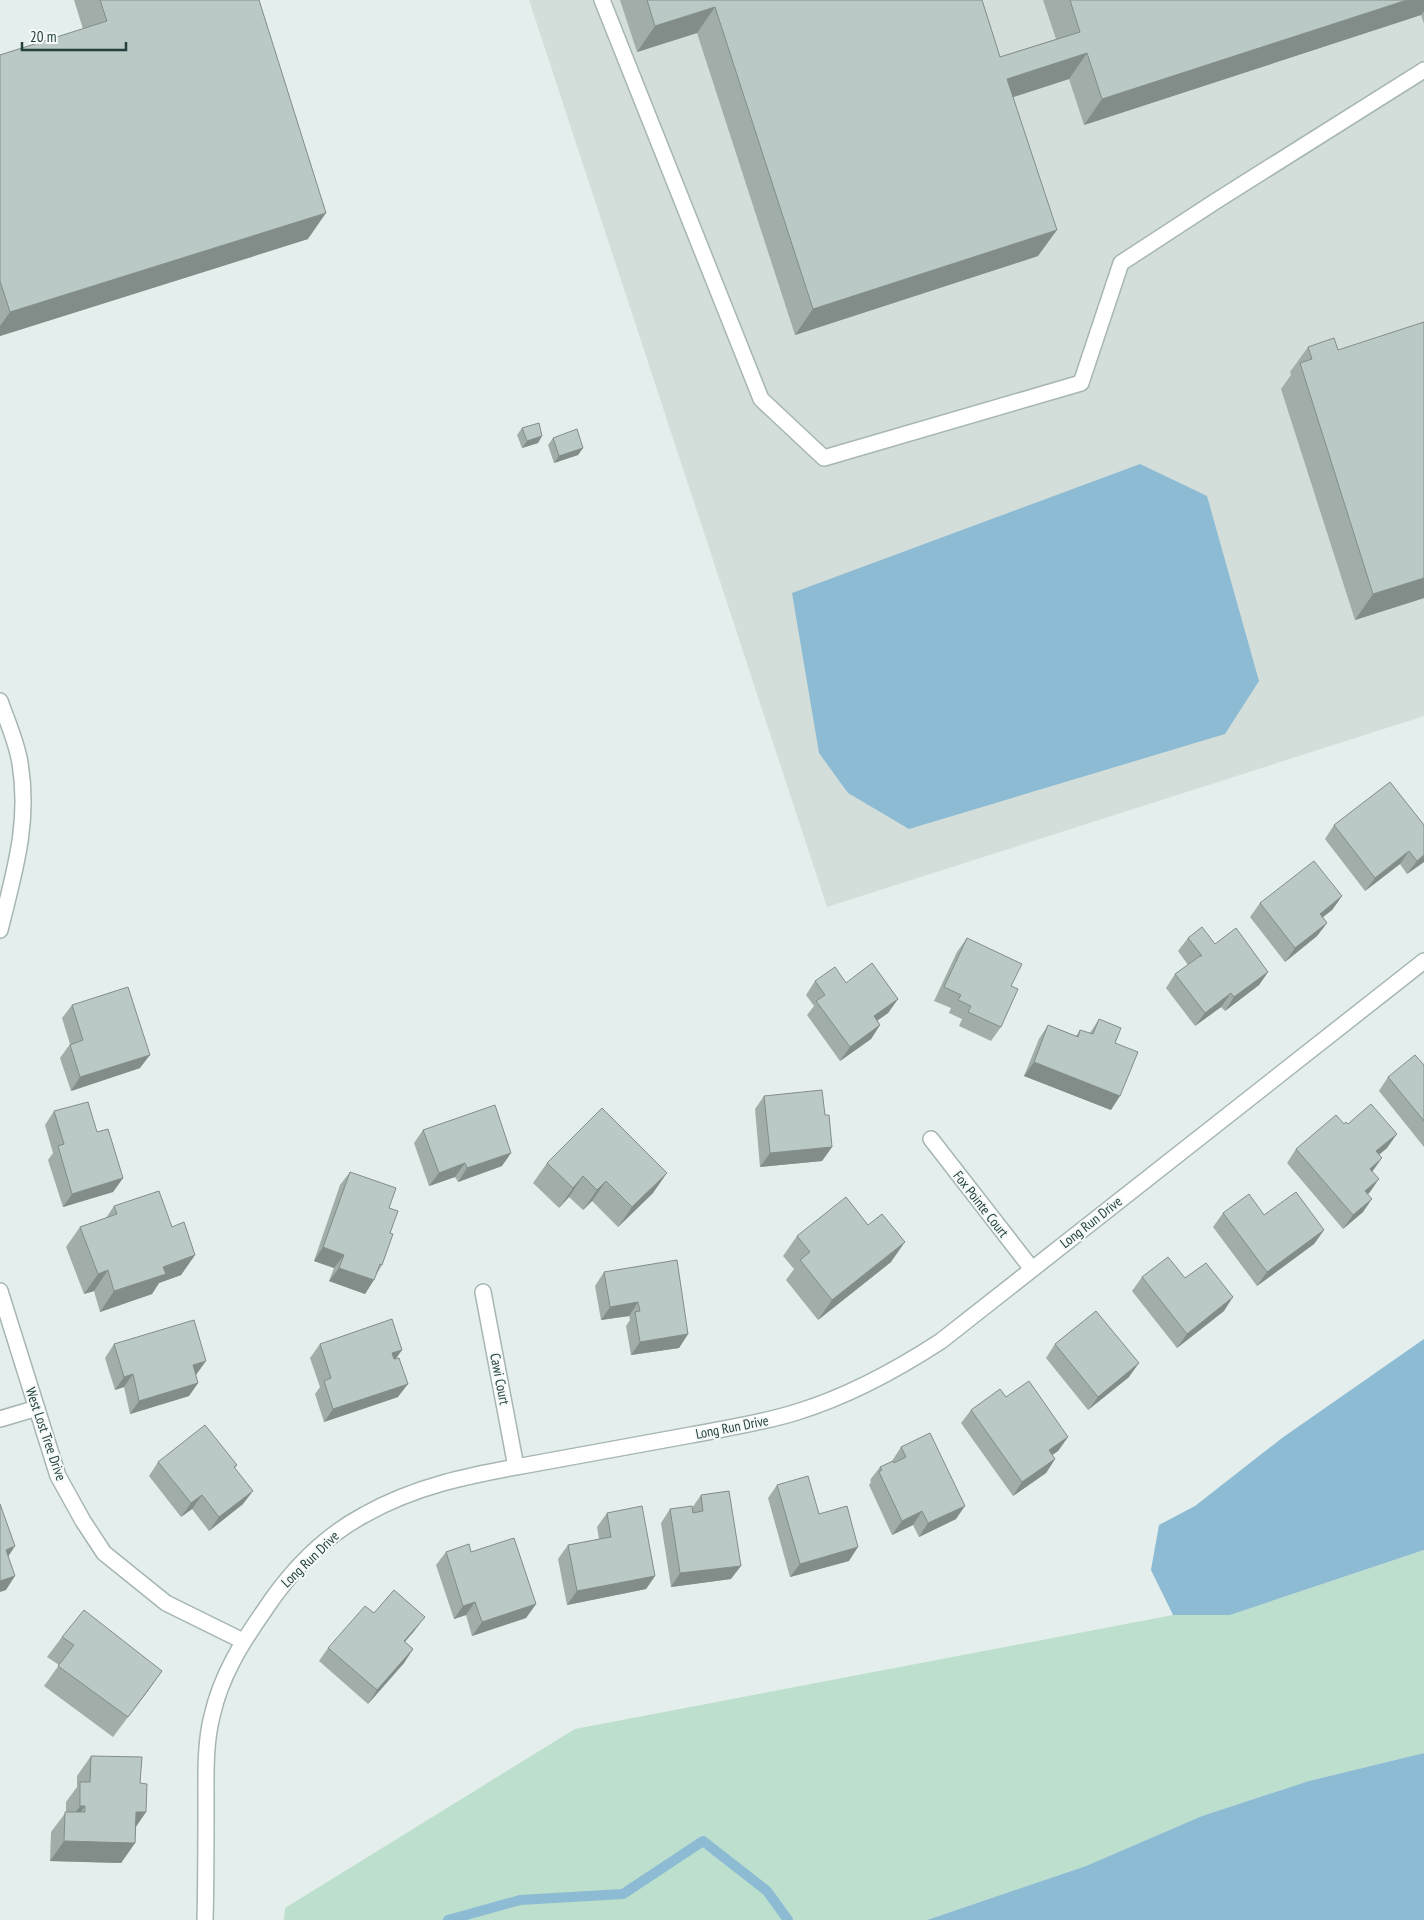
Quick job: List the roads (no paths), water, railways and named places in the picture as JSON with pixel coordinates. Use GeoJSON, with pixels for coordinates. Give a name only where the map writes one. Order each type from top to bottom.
{"type":"FeatureCollection","features":[{"type":"Feature","properties":{"kind":"street"},"geometry":{"type":"LineString","coordinates":[[602,0],[761,399],[824,458],[1081,383],[1121,263],[1424,70]]}},
{"type":"Feature","properties":{"kind":"street"},"geometry":{"type":"LineString","coordinates":[[0,701],[20,762],[24,810],[20,847],[0,930]]}},
{"type":"Feature","properties":{"kind":"street","name":"Long Run Drive"},"geometry":{"type":"LineString","coordinates":[[205,1920],[206,1774],[211,1719],[227,1668],[244,1641],[276,1592],[298,1566],[321,1545],[361,1516],[392,1500],[420,1489],[452,1480],[516,1467],[755,1423],[795,1413],[863,1387],[914,1359],[941,1341],[1424,961]]}},
{"type":"Feature","properties":{"kind":"street","name":"Fox Pointe Court"},"geometry":{"type":"LineString","coordinates":[[931,1139],[1032,1269]]}},
{"type":"Feature","properties":{"kind":"street","name":"West Lost Tree Drive"},"geometry":{"type":"LineString","coordinates":[[0,1291],[58,1476],[83,1522],[104,1553],[166,1604],[244,1641]]}},
{"type":"Feature","properties":{"kind":"street","name":"Cawi Court"},"geometry":{"type":"LineString","coordinates":[[483,1292],[516,1467]]}},
{"type":"Feature","properties":{"kind":"street"},"geometry":{"type":"LineString","coordinates":[[0,1419],[37,1408]]}},
{"type":"Feature","properties":{"kind":"water"},"geometry":{"type":"Polygon","coordinates":[[[1140,464],[1207,496],[1259,681],[1225,734],[909,829],[848,793],[819,753],[792,593],[1140,464]]]}},
{"type":"Feature","properties":{"kind":"water"},"geometry":{"type":"Polygon","coordinates":[[[1424,1339],[1424,1550],[1230,1615],[1173,1615],[1151,1570],[1159,1525],[1195,1506],[1282,1438],[1424,1339]]]}},
{"type":"Feature","properties":{"kind":"water"},"geometry":{"type":"Polygon","coordinates":[[[1424,1753],[1424,1920],[927,1920],[1086,1866],[1202,1816],[1309,1781],[1424,1753]]]}},
{"type":"Feature","properties":{"kind":"waterway"},"geometry":{"type":"LineString","coordinates":[[448,1920],[520,1900],[623,1894],[703,1841],[767,1891],[788,1920]]}}]}
